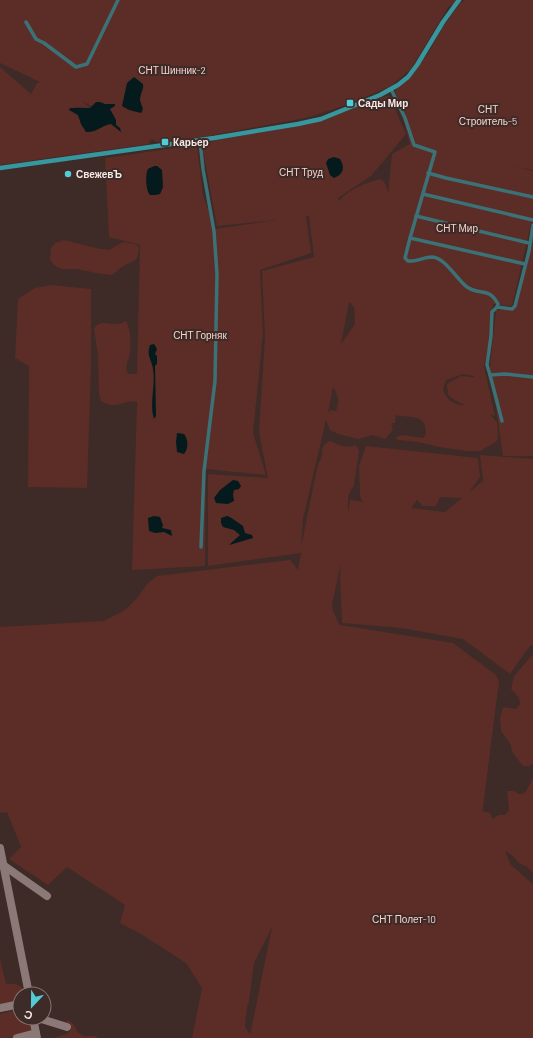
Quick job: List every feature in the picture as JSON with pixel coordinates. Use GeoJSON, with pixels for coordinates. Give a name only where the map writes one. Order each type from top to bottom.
{"type":"FeatureCollection","features":[{"type":"Feature","properties":{"kind":"street"},"geometry":{"type":"LineString","coordinates":[[26,22],[36,39],[44,43],[76,67],[87,64],[118,0]]}},
{"type":"Feature","properties":{"kind":"street"},"geometry":{"type":"LineString","coordinates":[[0,168],[200,141],[310,122],[353,106],[391,89],[398,84],[413,71],[442,22],[460,0]]}},
{"type":"Feature","properties":{"kind":"street"},"geometry":{"type":"LineString","coordinates":[[391,89],[405,118],[414,145],[435,152],[405,258],[408,261],[432,257],[440,260],[450,267],[452,272],[469,288],[489,293],[494,297],[498,304],[497,308]]}},
{"type":"Feature","properties":{"kind":"street"},"geometry":{"type":"LineString","coordinates":[[200,141],[203,169],[212,217],[217,274],[215,381],[204,472],[201,547]]}},
{"type":"Feature","properties":{"kind":"street"},"geometry":{"type":"LineString","coordinates":[[428,173],[533,197]]}},
{"type":"Feature","properties":{"kind":"street"},"geometry":{"type":"LineString","coordinates":[[423,194],[533,220]]}},
{"type":"Feature","properties":{"kind":"street"},"geometry":{"type":"LineString","coordinates":[[416,216],[530,243]]}},
{"type":"Feature","properties":{"kind":"street"},"geometry":{"type":"LineString","coordinates":[[502,421],[487,365],[491,336],[492,312],[497,308],[512,309],[515,306],[525,264],[531,251],[530,243],[533,225]]}},
{"type":"Feature","properties":{"kind":"street"},"geometry":{"type":"LineString","coordinates":[[410,238],[525,264]]}},
{"type":"Feature","properties":{"kind":"street"},"geometry":{"type":"LineString","coordinates":[[490,375],[505,374],[533,377]]}},
{"type":"Feature","properties":{"kind":"green space","name":"СНТ Шинник-2"},"geometry":{"type":"Polygon","coordinates":[[[0,0],[457,0],[454,4],[449,6],[411,69],[391,86],[349,104],[310,117],[203,137],[157,142],[152,139],[150,140],[149,144],[0,165],[0,67],[31,94],[37,83],[40,82],[0,63],[0,0]],[[82,101],[90,108],[75,107],[76,113],[83,128],[95,131],[103,126],[111,124],[120,131],[116,125],[115,119],[82,101]]]}},
{"type":"Feature","properties":{"kind":"green space"},"geometry":{"type":"Polygon","coordinates":[[[465,0],[533,0],[533,170],[513,166],[533,171],[533,215],[512,306],[493,304],[489,347],[484,366],[495,416],[490,414],[497,422],[498,439],[496,442],[480,451],[467,451],[398,440],[395,438],[402,435],[423,438],[426,434],[423,422],[420,419],[396,415],[395,423],[391,423],[393,430],[385,439],[373,435],[358,439],[338,434],[330,430],[326,420],[303,519],[301,547],[323,446],[330,441],[346,447],[356,445],[359,451],[354,485],[348,496],[348,513],[350,500],[365,502],[362,501],[360,496],[359,466],[366,446],[478,458],[480,477],[470,491],[483,481],[480,455],[533,459],[533,645],[530,646],[510,674],[463,639],[401,628],[342,623],[340,576],[341,564],[332,604],[333,611],[340,625],[453,643],[496,675],[499,681],[482,811],[490,813],[493,819],[499,815],[505,815],[509,810],[507,791],[514,791],[519,794],[525,793],[533,778],[533,873],[505,851],[511,865],[533,884],[533,1038],[192,1038],[202,988],[186,963],[141,934],[120,923],[125,905],[67,867],[48,885],[9,859],[21,847],[7,812],[0,813],[0,627],[104,621],[125,610],[137,598],[147,584],[157,576],[290,560],[298,570],[301,553],[208,566],[208,474],[268,478],[259,432],[265,337],[262,271],[314,257],[309,216],[306,216],[311,253],[260,270],[263,334],[253,433],[266,475],[206,469],[205,566],[132,570],[137,402],[111,405],[101,401],[99,394],[98,356],[94,329],[101,323],[117,324],[126,321],[130,332],[130,352],[127,371],[128,374],[137,374],[140,245],[109,237],[105,158],[197,145],[203,195],[215,229],[277,220],[217,226],[202,145],[217,140],[309,124],[389,95],[406,134],[371,176],[338,198],[339,201],[353,190],[380,179],[385,183],[388,194],[392,154],[410,144],[395,90],[427,55],[443,27],[460,3],[465,0]],[[349,302],[341,344],[355,324],[354,309],[352,304],[349,302]],[[463,374],[446,380],[443,390],[447,397],[452,402],[465,405],[448,395],[447,384],[461,376],[474,376],[463,374]],[[333,387],[328,413],[330,410],[336,411],[338,404],[337,395],[333,387]],[[440,497],[436,506],[423,506],[417,500],[411,508],[445,512],[462,498],[440,497]],[[272,927],[254,963],[245,1026],[250,1035],[272,927]]]}},
{"type":"Feature","properties":{"kind":"green space"},"geometry":{"type":"Polygon","coordinates":[[[533,236],[533,456],[503,456],[490,366],[496,310],[515,309],[533,236]]]}},
{"type":"Feature","properties":{"kind":"green space"},"geometry":{"type":"Polygon","coordinates":[[[64,240],[109,250],[123,242],[135,244],[139,247],[138,255],[134,261],[123,266],[112,275],[77,269],[62,269],[54,265],[50,260],[51,248],[55,243],[64,240]]]}},
{"type":"Feature","properties":{"kind":"green space"},"geometry":{"type":"Polygon","coordinates":[[[51,285],[91,289],[91,367],[87,488],[28,487],[29,366],[15,358],[18,299],[35,288],[51,285]]]}},
{"type":"Feature","properties":{"kind":"green space"},"geometry":{"type":"Polygon","coordinates":[[[533,654],[533,764],[523,766],[512,752],[511,745],[501,731],[500,719],[503,707],[516,709],[520,704],[519,698],[511,689],[514,676],[533,654]]]}},
{"type":"Feature","properties":{"kind":"green space"},"geometry":{"type":"Polygon","coordinates":[[[0,959],[6,984],[20,986],[12,986],[12,1002],[0,1005],[0,959]]]}},
{"type":"Feature","properties":{"kind":"green space"},"geometry":{"type":"Polygon","coordinates":[[[12,1011],[12,1026],[31,1026],[32,1029],[21,1035],[0,1038],[0,1014],[12,1011]]]}},
{"type":"Feature","properties":{"kind":"green space"},"geometry":{"type":"Polygon","coordinates":[[[67,1020],[74,1025],[78,1032],[82,1035],[96,1036],[98,1038],[54,1038],[67,1034],[71,1030],[66,1023],[67,1020]]]}},
{"type":"Feature","properties":{"kind":"water"},"geometry":{"type":"Polygon","coordinates":[[[134,77],[143,84],[140,100],[143,108],[141,113],[129,110],[122,106],[127,83],[134,77]]]}},
{"type":"Feature","properties":{"kind":"water"},"geometry":{"type":"Polygon","coordinates":[[[96,102],[115,104],[115,106],[110,109],[116,120],[116,125],[120,128],[121,132],[111,124],[90,132],[86,132],[78,115],[69,110],[70,108],[90,108],[96,102]]]}},
{"type":"Feature","properties":{"kind":"water"},"geometry":{"type":"Polygon","coordinates":[[[334,157],[340,159],[343,165],[343,170],[334,178],[330,175],[326,163],[328,159],[334,157]]]}},
{"type":"Feature","properties":{"kind":"water"},"geometry":{"type":"Polygon","coordinates":[[[157,166],[162,170],[163,187],[160,194],[150,195],[146,175],[148,169],[157,166]]]}},
{"type":"Feature","properties":{"kind":"water"},"geometry":{"type":"Polygon","coordinates":[[[154,344],[157,349],[155,354],[157,356],[157,364],[155,366],[156,416],[154,419],[152,407],[154,375],[149,349],[150,345],[154,344]]]}},
{"type":"Feature","properties":{"kind":"water"},"geometry":{"type":"Polygon","coordinates":[[[177,433],[184,434],[186,438],[187,446],[184,454],[177,452],[177,433]]]}},
{"type":"Feature","properties":{"kind":"water"},"geometry":{"type":"Polygon","coordinates":[[[233,480],[238,481],[241,486],[239,489],[234,490],[234,501],[228,504],[216,503],[214,498],[220,490],[233,480]]]}},
{"type":"Feature","properties":{"kind":"water"},"geometry":{"type":"Polygon","coordinates":[[[154,516],[160,517],[163,525],[162,528],[171,530],[172,536],[164,532],[155,533],[149,531],[148,518],[154,516]]]}},
{"type":"Feature","properties":{"kind":"water"},"geometry":{"type":"Polygon","coordinates":[[[227,516],[243,526],[245,533],[252,535],[253,538],[229,545],[240,535],[234,530],[223,527],[221,518],[227,516]]]}},
{"type":"Feature","properties":{"kind":"taxiway"},"geometry":{"type":"LineString","coordinates":[[0,848],[27,986]]}},
{"type":"Feature","properties":{"kind":"taxiway"},"geometry":{"type":"LineString","coordinates":[[3,865],[47,896]]}},
{"type":"Feature","properties":{"kind":"taxiway"},"geometry":{"type":"LineString","coordinates":[[0,1008],[12,1006]]}},
{"type":"Feature","properties":{"kind":"taxiway"},"geometry":{"type":"LineString","coordinates":[[52,1022],[67,1027]]}},
{"type":"Feature","properties":{"kind":"taxiway"},"geometry":{"type":"LineString","coordinates":[[35,1026],[37,1038]]}},
{"type":"Feature","properties":{"kind":"taxiway"},"geometry":{"type":"LineString","coordinates":[[17,1038],[36,1033]]}},
{"type":"Feature","properties":{"kind":"place","name":"Сады Мир"},"geometry":{"type":"Point","coordinates":[350,103]}},
{"type":"Feature","properties":{"kind":"place","name":"Карьер"},"geometry":{"type":"Point","coordinates":[165,142]}},
{"type":"Feature","properties":{"kind":"place","name":"СвежевЪ"},"geometry":{"type":"Point","coordinates":[68,174]}},
{"type":"Feature","properties":{"kind":"park label","name":"СНТ Строитель-5"},"geometry":{"type":"Point","coordinates":[488,114]}},
{"type":"Feature","properties":{"kind":"park label","name":"СНТ Труд"},"geometry":{"type":"Point","coordinates":[301,172]}},
{"type":"Feature","properties":{"kind":"park label","name":"СНТ Мир"},"geometry":{"type":"Point","coordinates":[457,228]}},
{"type":"Feature","properties":{"kind":"park label","name":"СНТ Горняк"},"geometry":{"type":"Point","coordinates":[200,335]}},
{"type":"Feature","properties":{"kind":"park label","name":"СНТ Полет-10"},"geometry":{"type":"Point","coordinates":[404,919]}}]}
